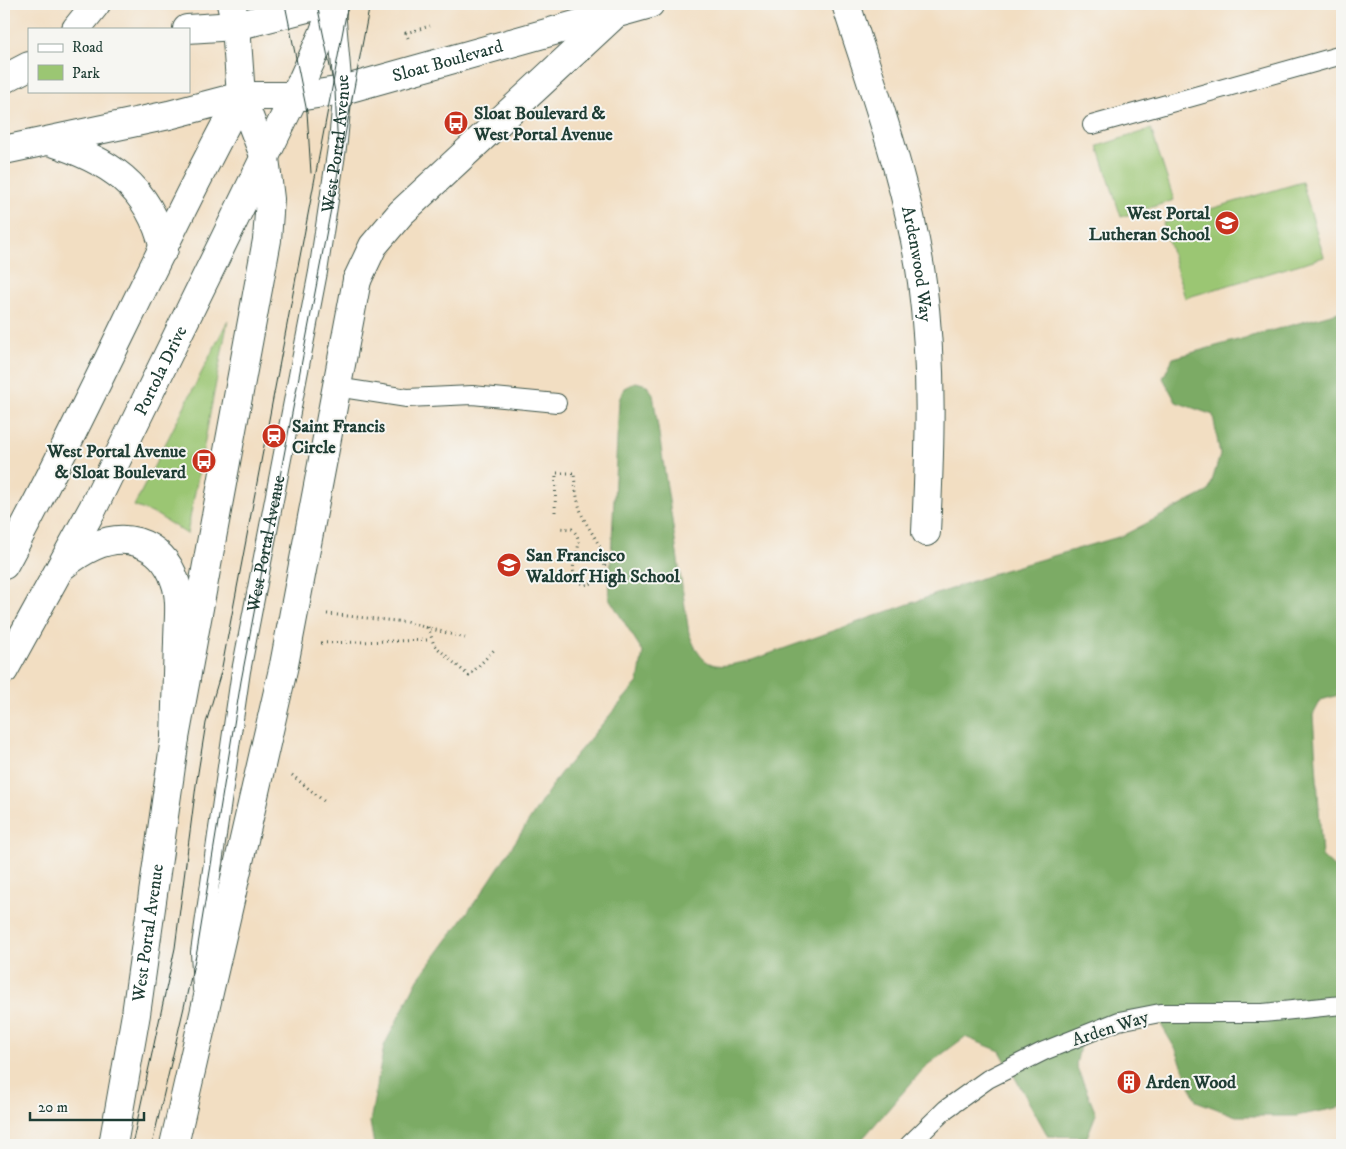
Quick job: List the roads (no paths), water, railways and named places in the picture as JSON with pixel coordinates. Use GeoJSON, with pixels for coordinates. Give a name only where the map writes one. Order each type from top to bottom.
{"type":"FeatureCollection","features":[{"type":"Feature","properties":{"kind":"main road"},"geometry":{"type":"LineString","coordinates":[[77,28],[96,4]]}},
{"type":"Feature","properties":{"kind":"main road"},"geometry":{"type":"LineString","coordinates":[[189,28],[233,15],[323,4]]}},
{"type":"Feature","properties":{"kind":"main road","name":"Portola Drive"},"geometry":{"type":"LineString","coordinates":[[4,670],[93,508],[295,96],[323,34],[334,4]]}},
{"type":"Feature","properties":{"kind":"main road","name":"Sloat Boulevard"},"geometry":{"type":"LineString","coordinates":[[9,141],[49,141],[169,115],[241,96],[295,96],[343,90],[650,4]]}},
{"type":"Feature","properties":{"kind":"main road","name":"Ardenwood Way"},"geometry":{"type":"LineString","coordinates":[[846,4],[902,186],[922,280],[931,377],[926,532]]}},
{"type":"Feature","properties":{"kind":"main road","name":"West Portal Avenue"},"geometry":{"type":"LineString","coordinates":[[174,1145],[284,665],[357,280],[373,246],[401,213],[617,13]]}},
{"type":"Feature","properties":{"kind":"main road","name":"West Portal Avenue"},"geometry":{"type":"LineString","coordinates":[[113,1145],[136,1014],[175,738],[268,240],[270,199],[265,158],[241,96],[233,15]]}},
{"type":"Feature","properties":{"kind":"main road"},"geometry":{"type":"LineString","coordinates":[[4,565],[164,249],[202,167],[241,96]]}},
{"type":"Feature","properties":{"kind":"main road"},"geometry":{"type":"LineString","coordinates":[[49,141],[95,158],[122,175],[152,214],[159,229],[164,249]]}},
{"type":"Feature","properties":{"kind":"main road"},"geometry":{"type":"LineString","coordinates":[[60,568],[87,549],[116,539],[144,544],[163,558],[170,570],[178,594],[175,738]]}},
{"type":"Feature","properties":{"kind":"lane","name":"West Portal Avenue"},"geometry":{"type":"LineString","coordinates":[[203,1025],[200,952],[240,680],[318,272],[342,116],[343,90],[334,4]]}},
{"type":"Feature","properties":{"kind":"lane"},"geometry":{"type":"LineString","coordinates":[[1092,125],[1342,55]]}},
{"type":"Feature","properties":{"kind":"lane"},"geometry":{"type":"LineString","coordinates":[[336,387],[407,398],[472,395],[557,403]]}},
{"type":"Feature","properties":{"kind":"lane","name":"Arden Way"},"geometry":{"type":"LineString","coordinates":[[909,1145],[946,1109],[988,1079],[1044,1051],[1119,1021],[1160,1012],[1254,1013],[1342,1006]]}},
{"type":"Feature","properties":{"kind":"tram line"},"geometry":{"type":"LineString","coordinates":[[285,4],[307,112],[311,173]]}},
{"type":"Feature","properties":{"kind":"tram line"},"geometry":{"type":"LineString","coordinates":[[317,4],[335,91],[338,151]]}},
{"type":"Feature","properties":{"kind":"tram line"},"geometry":{"type":"LineString","coordinates":[[132,1145],[175,948],[206,723],[221,672],[348,4]]}},
{"type":"Feature","properties":{"kind":"tram line"},"geometry":{"type":"LineString","coordinates":[[152,1145],[197,951],[241,681],[370,4]]}},
{"type":"Feature","properties":{"kind":"place","name":"Sloat Boulevard & West Portal Avenue"},"geometry":{"type":"Point","coordinates":[456,123]}},
{"type":"Feature","properties":{"kind":"place","name":"West Portal Lutheran School"},"geometry":{"type":"Point","coordinates":[1227,223]}},
{"type":"Feature","properties":{"kind":"place","name":"Saint Francis Circle"},"geometry":{"type":"Point","coordinates":[274,436]}},
{"type":"Feature","properties":{"kind":"place","name":"West Portal Avenue & Sloat Boulevard"},"geometry":{"type":"Point","coordinates":[204,461]}},
{"type":"Feature","properties":{"kind":"place","name":"San Francisco Waldorf High School"},"geometry":{"type":"Point","coordinates":[509,565]}},
{"type":"Feature","properties":{"kind":"place","name":"Arden Wood"},"geometry":{"type":"Point","coordinates":[1129,1082]}}]}
